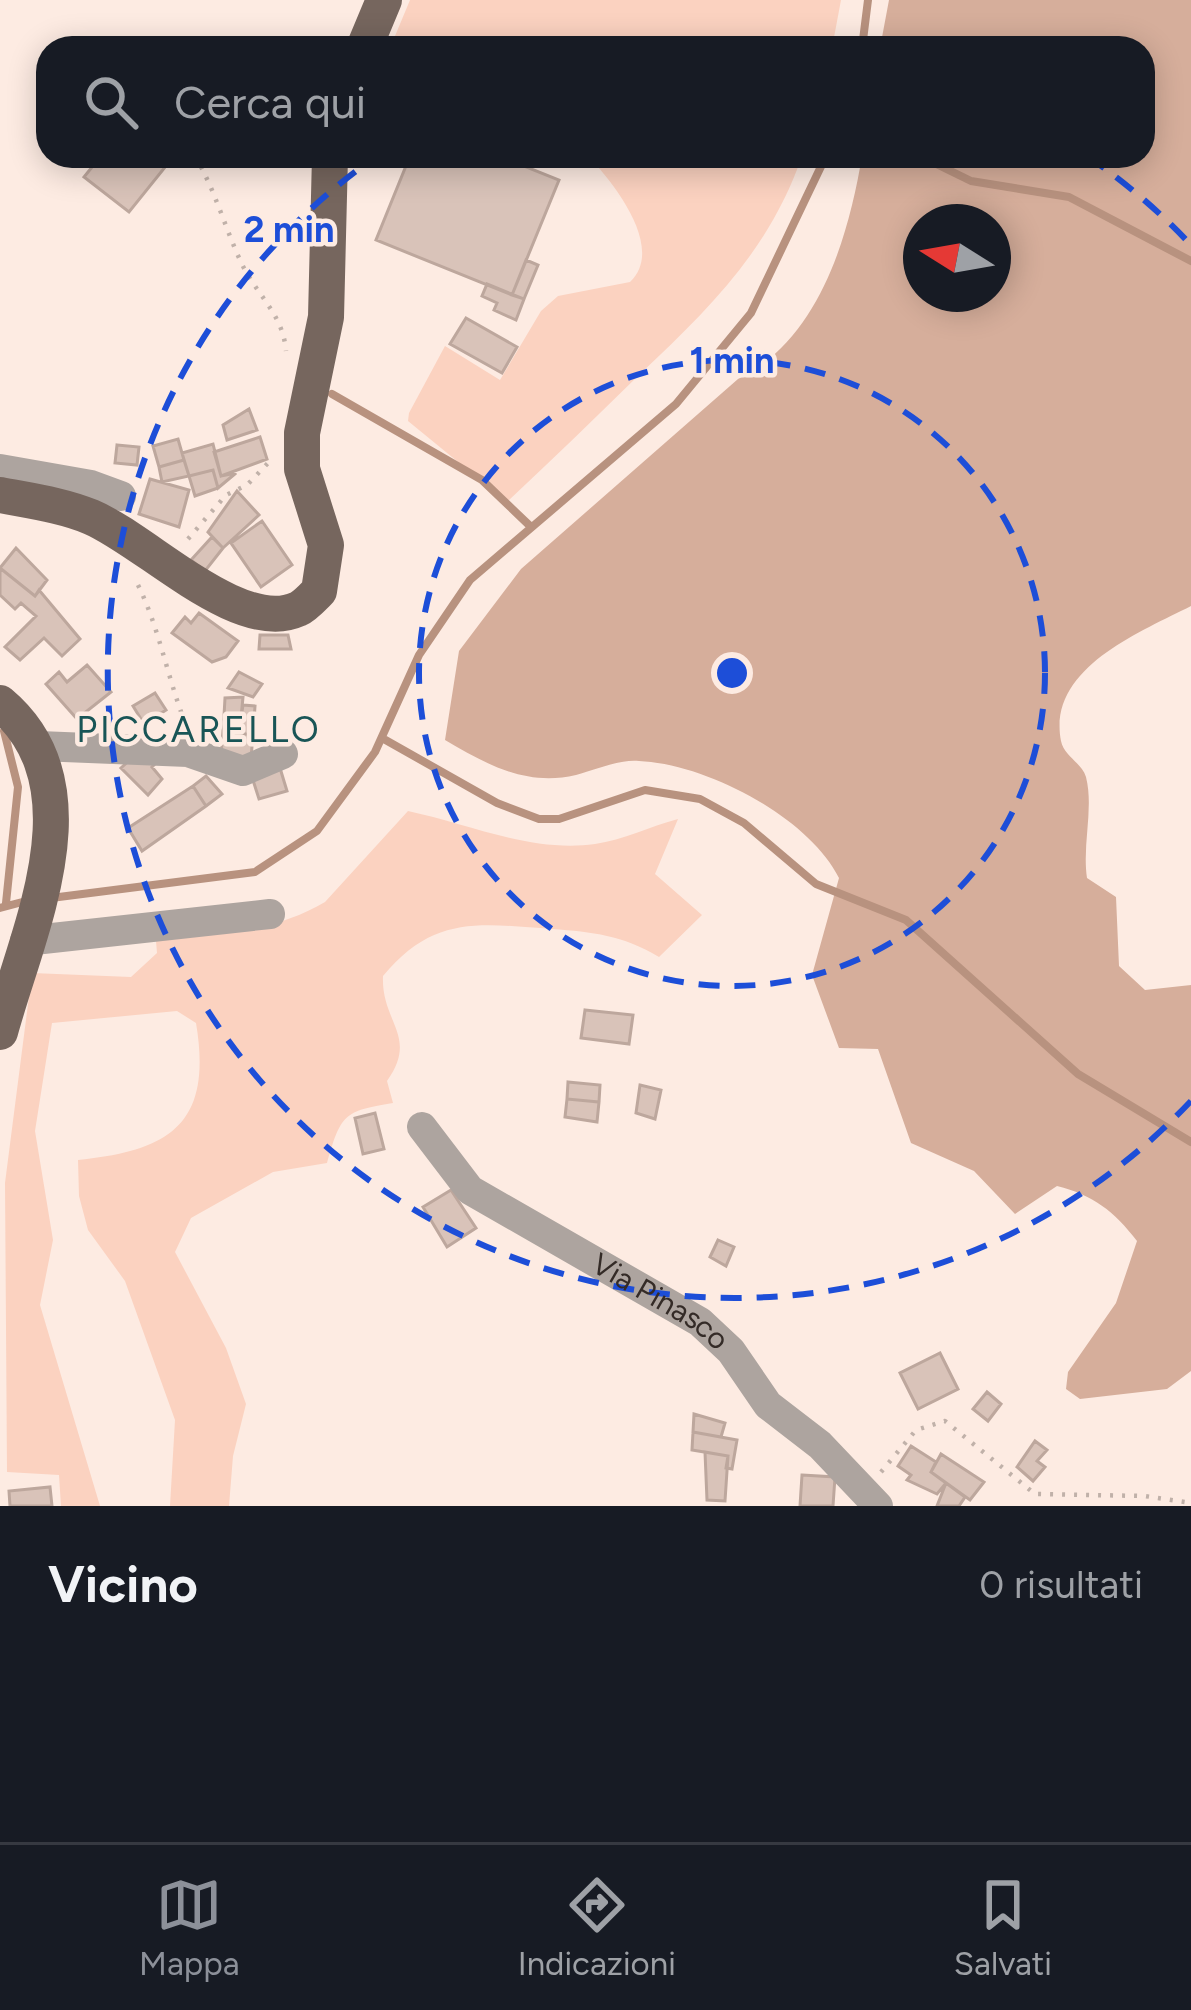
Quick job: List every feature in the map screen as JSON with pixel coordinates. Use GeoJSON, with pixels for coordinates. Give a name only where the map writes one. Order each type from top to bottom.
{"type":"FeatureCollection","features":[{"type":"Feature","properties":{"kind":"main road"},"geometry":{"type":"LineString","coordinates":[[369,36],[384,0]]}},
{"type":"Feature","properties":{"kind":"main road"},"geometry":{"type":"LineString","coordinates":[[0,495],[92,517],[170,562],[218,597],[257,614],[298,609],[320,591],[326,545],[302,470],[301,367],[329,276],[330,168]]}},
{"type":"Feature","properties":{"kind":"main road"},"geometry":{"type":"LineString","coordinates":[[0,703],[39,746],[55,803],[46,861],[0,1032]]}},
{"type":"Feature","properties":{"kind":"street"},"geometry":{"type":"LineString","coordinates":[[0,469],[91,484],[121,496]]}},
{"type":"Feature","properties":{"kind":"street"},"geometry":{"type":"LineString","coordinates":[[39,746],[201,758],[243,771],[283,754]]}},
{"type":"Feature","properties":{"kind":"street"},"geometry":{"type":"LineString","coordinates":[[28,930],[270,914]]}},
{"type":"Feature","properties":{"kind":"street","name":"Via Pinasco"},"geometry":{"type":"LineString","coordinates":[[422,1127],[470,1190],[700,1322],[730,1352],[768,1405],[820,1445],[874,1501]]}},
{"type":"Feature","properties":{"kind":"path"},"geometry":{"type":"LineString","coordinates":[[202,168],[239,259],[259,295],[278,315],[301,367]]}},
{"type":"Feature","properties":{"kind":"path"},"geometry":{"type":"LineString","coordinates":[[170,562],[226,495],[248,485],[274,453]]}},
{"type":"Feature","properties":{"kind":"path"},"geometry":{"type":"LineString","coordinates":[[160,630],[161,656],[201,758]]}},
{"type":"Feature","properties":{"kind":"path"},"geometry":{"type":"LineString","coordinates":[[874,1501],[899,1448],[916,1430],[936,1420],[953,1424],[1034,1494],[1145,1496],[1191,1503]]}},
{"type":"Feature","properties":{"kind":"shaded area"},"geometry":{"type":"Polygon","coordinates":[[[410,0],[841,0],[834,36],[395,36],[410,0]]]}},
{"type":"Feature","properties":{"kind":"shaded area"},"geometry":{"type":"Polygon","coordinates":[[[889,0],[1191,0],[1191,606],[1101,657],[1068,693],[1060,716],[1061,741],[1084,772],[1088,789],[1087,878],[1116,897],[1119,966],[1145,990],[1191,985],[1191,1371],[1167,1389],[1080,1399],[1066,1389],[1068,1372],[1116,1303],[1137,1241],[1120,1221],[1092,1199],[1057,1186],[1015,1214],[974,1171],[911,1143],[878,1049],[839,1048],[812,975],[839,878],[804,834],[724,783],[666,764],[623,762],[576,775],[540,778],[491,765],[445,740],[459,651],[521,569],[789,340],[809,313],[838,253],[859,168],[1155,168],[1155,36],[882,36],[889,0]]]}},
{"type":"Feature","properties":{"kind":"shaded area"},"geometry":{"type":"Polygon","coordinates":[[[598,168],[797,168],[773,220],[714,301],[507,502],[408,421],[409,413],[445,346],[500,380],[541,311],[558,296],[630,282],[640,268],[639,234],[598,168]]]}},
{"type":"Feature","properties":{"kind":"shaded area"},"geometry":{"type":"Polygon","coordinates":[[[408,811],[524,841],[571,846],[605,842],[678,819],[655,874],[702,915],[659,957],[594,933],[460,927],[421,942],[383,976],[400,1052],[387,1081],[393,1103],[346,1118],[327,1163],[273,1172],[191,1218],[175,1252],[226,1348],[246,1404],[233,1456],[229,1506],[170,1506],[175,1420],[125,1281],[88,1230],[79,1196],[78,1160],[138,1149],[178,1126],[198,1086],[196,1023],[177,1011],[52,1023],[35,1131],[53,1240],[40,1305],[100,1506],[61,1506],[59,1475],[7,1472],[5,1183],[32,973],[131,977],[157,953],[156,941],[243,930],[305,912],[325,902],[408,811]]]}},
{"type":"Feature","properties":{"kind":"building"},"geometry":{"type":"Polygon","coordinates":[[[91,168],[164,168],[129,212],[84,177],[91,168]]]}},
{"type":"Feature","properties":{"kind":"building"},"geometry":{"type":"Polygon","coordinates":[[[405,168],[529,168],[559,180],[512,295],[376,240],[405,168]]]}},
{"type":"Feature","properties":{"kind":"building"},"geometry":{"type":"Polygon","coordinates":[[[526,260],[538,265],[524,299],[512,295],[526,260]]]}},
{"type":"Feature","properties":{"kind":"building"},"geometry":{"type":"Polygon","coordinates":[[[487,284],[524,299],[516,320],[494,310],[497,303],[482,296],[487,284]]]}},
{"type":"Feature","properties":{"kind":"building"},"geometry":{"type":"Polygon","coordinates":[[[466,318],[517,347],[502,373],[450,344],[466,318]]]}},
{"type":"Feature","properties":{"kind":"building"},"geometry":{"type":"Polygon","coordinates":[[[249,409],[257,430],[227,440],[223,425],[249,409]]]}},
{"type":"Feature","properties":{"kind":"building"},"geometry":{"type":"Polygon","coordinates":[[[260,437],[267,459],[221,476],[214,452],[260,437]]]}},
{"type":"Feature","properties":{"kind":"building"},"geometry":{"type":"Polygon","coordinates":[[[178,439],[184,460],[159,467],[153,446],[178,439]]]}},
{"type":"Feature","properties":{"kind":"building"},"geometry":{"type":"Polygon","coordinates":[[[213,444],[221,476],[236,473],[218,488],[213,470],[189,476],[182,453],[213,444]]]}},
{"type":"Feature","properties":{"kind":"building"},"geometry":{"type":"Polygon","coordinates":[[[117,445],[139,447],[137,465],[115,463],[117,445]]]}},
{"type":"Feature","properties":{"kind":"building"},"geometry":{"type":"Polygon","coordinates":[[[184,460],[189,476],[162,482],[159,467],[184,460]]]}},
{"type":"Feature","properties":{"kind":"building"},"geometry":{"type":"Polygon","coordinates":[[[213,470],[218,488],[195,496],[189,476],[213,470]]]}},
{"type":"Feature","properties":{"kind":"building"},"geometry":{"type":"Polygon","coordinates":[[[150,479],[189,490],[179,527],[139,514],[150,479]]]}},
{"type":"Feature","properties":{"kind":"building"},"geometry":{"type":"Polygon","coordinates":[[[237,491],[259,515],[223,548],[208,532],[237,491]]]}},
{"type":"Feature","properties":{"kind":"building"},"geometry":{"type":"Polygon","coordinates":[[[262,521],[292,565],[261,587],[231,543],[262,521]]]}},
{"type":"Feature","properties":{"kind":"building"},"geometry":{"type":"Polygon","coordinates":[[[212,537],[223,548],[205,571],[191,560],[212,537]]]}},
{"type":"Feature","properties":{"kind":"building"},"geometry":{"type":"Polygon","coordinates":[[[16,548],[47,580],[35,596],[0,568],[16,548]]]}},
{"type":"Feature","properties":{"kind":"building"},"geometry":{"type":"Polygon","coordinates":[[[0,568],[35,596],[39,590],[80,639],[62,656],[44,638],[20,660],[5,647],[36,616],[21,603],[15,609],[0,595],[0,568]]]}},
{"type":"Feature","properties":{"kind":"building"},"geometry":{"type":"Polygon","coordinates":[[[199,613],[238,641],[226,657],[212,662],[172,633],[185,617],[191,623],[199,613]]]}},
{"type":"Feature","properties":{"kind":"building"},"geometry":{"type":"Polygon","coordinates":[[[260,635],[288,635],[291,649],[259,649],[260,635]]]}},
{"type":"Feature","properties":{"kind":"building"},"geometry":{"type":"Polygon","coordinates":[[[87,665],[111,692],[77,719],[46,684],[59,672],[67,682],[87,665]]]}},
{"type":"Feature","properties":{"kind":"building"},"geometry":{"type":"Polygon","coordinates":[[[239,672],[262,684],[253,697],[228,688],[239,672]]]}},
{"type":"Feature","properties":{"kind":"building"},"geometry":{"type":"Polygon","coordinates":[[[155,693],[166,710],[144,724],[133,706],[155,693]]]}},
{"type":"Feature","properties":{"kind":"building"},"geometry":{"type":"Polygon","coordinates":[[[243,697],[241,718],[224,716],[225,698],[243,697]]]}},
{"type":"Feature","properties":{"kind":"building"},"geometry":{"type":"Polygon","coordinates":[[[243,705],[255,706],[253,735],[223,731],[224,716],[241,718],[243,705]]]}},
{"type":"Feature","properties":{"kind":"building"},"geometry":{"type":"Polygon","coordinates":[[[223,731],[253,735],[251,758],[221,755],[223,731]]]}},
{"type":"Feature","properties":{"kind":"building"},"geometry":{"type":"Polygon","coordinates":[[[134,756],[156,763],[152,767],[162,779],[148,795],[121,768],[134,756]]]}},
{"type":"Feature","properties":{"kind":"building"},"geometry":{"type":"Polygon","coordinates":[[[280,768],[287,791],[259,799],[252,777],[280,768]]]}},
{"type":"Feature","properties":{"kind":"building"},"geometry":{"type":"Polygon","coordinates":[[[206,776],[222,794],[206,806],[193,786],[206,776]]]}},
{"type":"Feature","properties":{"kind":"building"},"geometry":{"type":"Polygon","coordinates":[[[193,786],[206,806],[142,851],[128,828],[193,786]]]}},
{"type":"Feature","properties":{"kind":"building"},"geometry":{"type":"Polygon","coordinates":[[[585,1010],[633,1015],[629,1044],[581,1038],[585,1010]]]}},
{"type":"Feature","properties":{"kind":"building"},"geometry":{"type":"Polygon","coordinates":[[[568,1082],[600,1085],[599,1102],[567,1099],[568,1082]]]}},
{"type":"Feature","properties":{"kind":"building"},"geometry":{"type":"Polygon","coordinates":[[[640,1085],[661,1090],[655,1119],[636,1113],[640,1085]]]}},
{"type":"Feature","properties":{"kind":"building"},"geometry":{"type":"Polygon","coordinates":[[[567,1099],[599,1102],[597,1122],[565,1117],[567,1099]]]}},
{"type":"Feature","properties":{"kind":"building"},"geometry":{"type":"Polygon","coordinates":[[[375,1113],[384,1149],[363,1154],[355,1118],[375,1113]]]}},
{"type":"Feature","properties":{"kind":"building"},"geometry":{"type":"Polygon","coordinates":[[[451,1190],[476,1228],[447,1247],[423,1207],[451,1190]]]}},
{"type":"Feature","properties":{"kind":"building"},"geometry":{"type":"Polygon","coordinates":[[[718,1240],[734,1247],[726,1266],[710,1257],[718,1240]]]}},
{"type":"Feature","properties":{"kind":"building"},"geometry":{"type":"Polygon","coordinates":[[[940,1353],[958,1389],[918,1409],[900,1373],[940,1353]]]}},
{"type":"Feature","properties":{"kind":"building"},"geometry":{"type":"Polygon","coordinates":[[[987,1392],[1001,1404],[988,1421],[973,1409],[987,1392]]]}},
{"type":"Feature","properties":{"kind":"building"},"geometry":{"type":"Polygon","coordinates":[[[694,1414],[725,1423],[721,1437],[693,1432],[694,1414]]]}},
{"type":"Feature","properties":{"kind":"building"},"geometry":{"type":"Polygon","coordinates":[[[693,1432],[737,1440],[732,1469],[726,1468],[728,1456],[692,1450],[693,1432]]]}},
{"type":"Feature","properties":{"kind":"building"},"geometry":{"type":"Polygon","coordinates":[[[1035,1441],[1047,1450],[1037,1461],[1045,1467],[1033,1481],[1017,1467],[1035,1441]]]}},
{"type":"Feature","properties":{"kind":"building"},"geometry":{"type":"Polygon","coordinates":[[[911,1446],[936,1462],[931,1472],[946,1483],[937,1494],[907,1480],[911,1475],[898,1466],[911,1446]]]}},
{"type":"Feature","properties":{"kind":"building"},"geometry":{"type":"Polygon","coordinates":[[[705,1452],[728,1456],[725,1501],[707,1500],[705,1452]]]}},
{"type":"Feature","properties":{"kind":"building"},"geometry":{"type":"Polygon","coordinates":[[[941,1454],[984,1482],[970,1500],[931,1472],[941,1454]]]}},
{"type":"Feature","properties":{"kind":"building"},"geometry":{"type":"Polygon","coordinates":[[[802,1475],[835,1477],[833,1506],[800,1506],[802,1475]]]}},
{"type":"Feature","properties":{"kind":"building"},"geometry":{"type":"Polygon","coordinates":[[[946,1483],[965,1497],[959,1506],[937,1506],[946,1483]]]}},
{"type":"Feature","properties":{"kind":"building"},"geometry":{"type":"Polygon","coordinates":[[[50,1487],[52,1506],[10,1506],[9,1491],[50,1487]]]}},
{"type":"Feature","properties":{"kind":"waterway"},"geometry":{"type":"LineString","coordinates":[[864,36],[868,0]]}},
{"type":"Feature","properties":{"kind":"waterway"},"geometry":{"type":"LineString","coordinates":[[51,898],[255,872],[317,831],[375,752],[419,655],[470,580],[676,404],[751,313],[820,168]]}},
{"type":"Feature","properties":{"kind":"waterway"},"geometry":{"type":"LineString","coordinates":[[944,168],[971,181],[1069,197],[1191,261]]}},
{"type":"Feature","properties":{"kind":"waterway"},"geometry":{"type":"LineString","coordinates":[[332,394],[482,480],[529,525]]}},
{"type":"Feature","properties":{"kind":"waterway"},"geometry":{"type":"LineString","coordinates":[[4,731],[18,787],[6,903]]}},
{"type":"Feature","properties":{"kind":"waterway"},"geometry":{"type":"LineString","coordinates":[[382,738],[497,803],[539,819],[559,819],[645,790],[700,799],[744,823],[816,884],[906,920],[1078,1074],[1191,1142]]}},
{"type":"Feature","properties":{"kind":"waterway"},"geometry":{"type":"LineString","coordinates":[[0,908],[30,900]]}},
{"type":"Feature","properties":{"kind":"district","name":"PICCARELLO"},"geometry":{"type":"Point","coordinates":[199,729]}}]}
